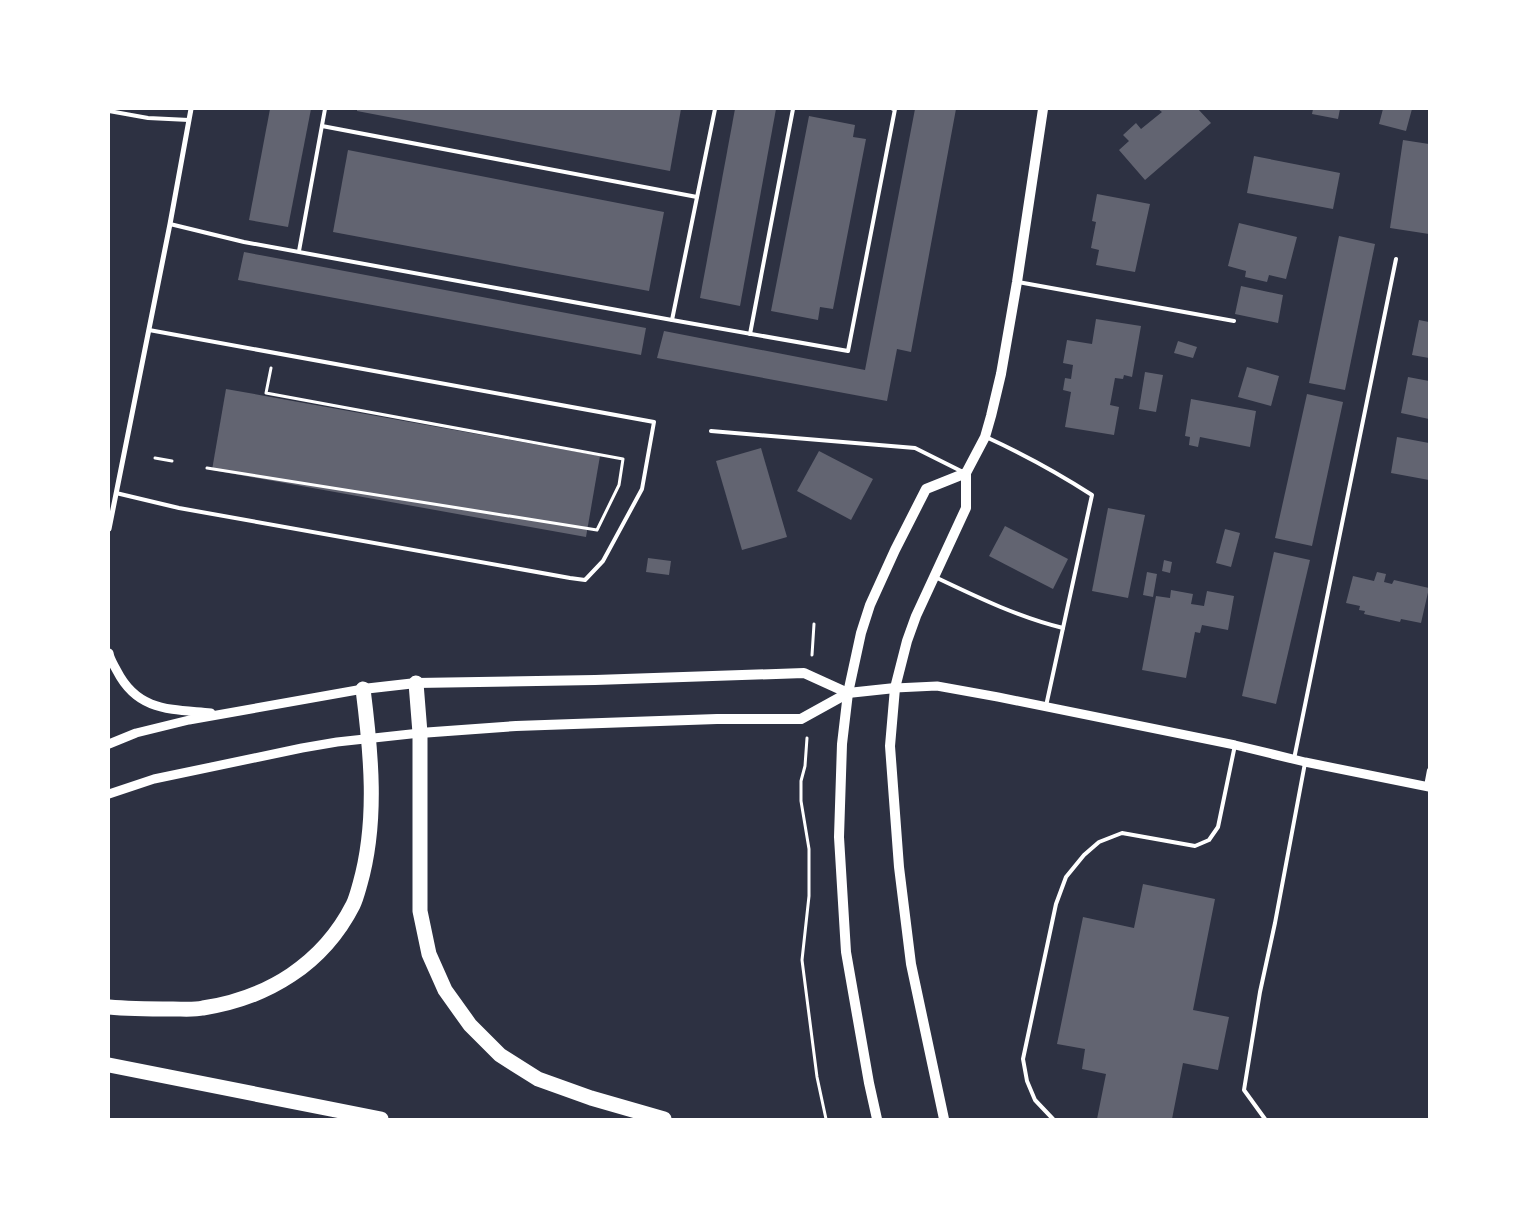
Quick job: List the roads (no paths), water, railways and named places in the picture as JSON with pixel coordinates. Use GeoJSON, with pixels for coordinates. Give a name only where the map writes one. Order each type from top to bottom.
{"type":"FeatureCollection","features":[{"type":"Feature","properties":{"kind":"highway"},"geometry":{"type":"LineString","coordinates":[[416,683],[420,734],[420,911],[428,954],[445,990],[470,1025],[500,1055],[538,1079],[592,1098],[664,1119]]}},
{"type":"Feature","properties":{"kind":"highway"},"geometry":{"type":"LineString","coordinates":[[109,1007],[127,1009],[202,1009],[246,997],[285,980],[308,964],[330,940],[354,905],[365,865],[371,819],[369,739],[363,689]]}},
{"type":"Feature","properties":{"kind":"highway"},"geometry":{"type":"LineString","coordinates":[[109,1065],[381,1119]]}},
{"type":"Feature","properties":{"kind":"main road"},"geometry":{"type":"LineString","coordinates":[[944,1119],[911,964],[899,867],[890,746],[895,688],[907,641],[934,576],[966,508],[966,473],[985,437],[1001,374],[1043,109]]}},
{"type":"Feature","properties":{"kind":"main road"},"geometry":{"type":"LineString","coordinates":[[877,1119],[846,952],[839,837],[842,744],[848,693],[860,633],[870,605],[926,489],[966,473]]}},
{"type":"Feature","properties":{"kind":"main road"},"geometry":{"type":"LineString","coordinates":[[363,689],[416,683],[595,680],[804,673],[848,693]]}},
{"type":"Feature","properties":{"kind":"main road"},"geometry":{"type":"LineString","coordinates":[[420,734],[516,726],[717,719],[801,719],[848,693],[895,688]]}},
{"type":"Feature","properties":{"kind":"street"},"geometry":{"type":"LineString","coordinates":[[109,529],[191,109]]}},
{"type":"Feature","properties":{"kind":"street"},"geometry":{"type":"LineString","coordinates":[[109,653],[122,681],[142,701],[164,709],[221,714]]}},
{"type":"Feature","properties":{"kind":"street"},"geometry":{"type":"LineString","coordinates":[[895,688],[937,686],[1046,706],[1428,787]]}},
{"type":"Feature","properties":{"kind":"street"},"geometry":{"type":"LineString","coordinates":[[109,744],[136,733],[221,714],[363,689]]}},
{"type":"Feature","properties":{"kind":"street"},"geometry":{"type":"LineString","coordinates":[[109,794],[154,779],[227,763],[337,742],[420,734]]}},
{"type":"Feature","properties":{"kind":"lane"},"geometry":{"type":"LineString","coordinates":[[299,251],[325,109]]}},
{"type":"Feature","properties":{"kind":"lane"},"geometry":{"type":"LineString","coordinates":[[672,320],[715,109]]}},
{"type":"Feature","properties":{"kind":"lane"},"geometry":{"type":"LineString","coordinates":[[750,334],[793,109]]}},
{"type":"Feature","properties":{"kind":"lane"},"geometry":{"type":"LineString","coordinates":[[170,224],[244,242],[848,351],[895,109],[893,109]]}},
{"type":"Feature","properties":{"kind":"lane"},"geometry":{"type":"LineString","coordinates":[[109,111],[148,118],[189,120]]}},
{"type":"Feature","properties":{"kind":"lane"},"geometry":{"type":"LineString","coordinates":[[322,126],[697,197]]}},
{"type":"Feature","properties":{"kind":"lane"},"geometry":{"type":"LineString","coordinates":[[1294,759],[1396,258]]}},
{"type":"Feature","properties":{"kind":"lane"},"geometry":{"type":"LineString","coordinates":[[1017,282],[1234,321]]}},
{"type":"Feature","properties":{"kind":"lane"},"geometry":{"type":"LineString","coordinates":[[116,493],[179,508],[585,580],[603,561],[642,489],[654,422],[149,330]]}},
{"type":"Feature","properties":{"kind":"lane"},"geometry":{"type":"LineString","coordinates":[[711,430],[915,448],[966,473]]}},
{"type":"Feature","properties":{"kind":"lane"},"geometry":{"type":"LineString","coordinates":[[985,437],[1063,476],[1092,495],[1046,706]]}},
{"type":"Feature","properties":{"kind":"lane"},"geometry":{"type":"LineString","coordinates":[[934,576],[979,598],[1032,620],[1063,628]]}},
{"type":"Feature","properties":{"kind":"lane"},"geometry":{"type":"LineString","coordinates":[[1052,1119],[1035,1100],[1027,1081],[1023,1059],[1056,904],[1066,876],[1084,855],[1099,842],[1122,833],[1195,846],[1209,840],[1218,827],[1235,745]]}},
{"type":"Feature","properties":{"kind":"lane"},"geometry":{"type":"LineString","coordinates":[[1264,1119],[1244,1090],[1260,992],[1305,762]]}},
{"type":"Feature","properties":{"kind":"lane"},"geometry":{"type":"LineString","coordinates":[[1428,787],[1429,770]]}}]}
